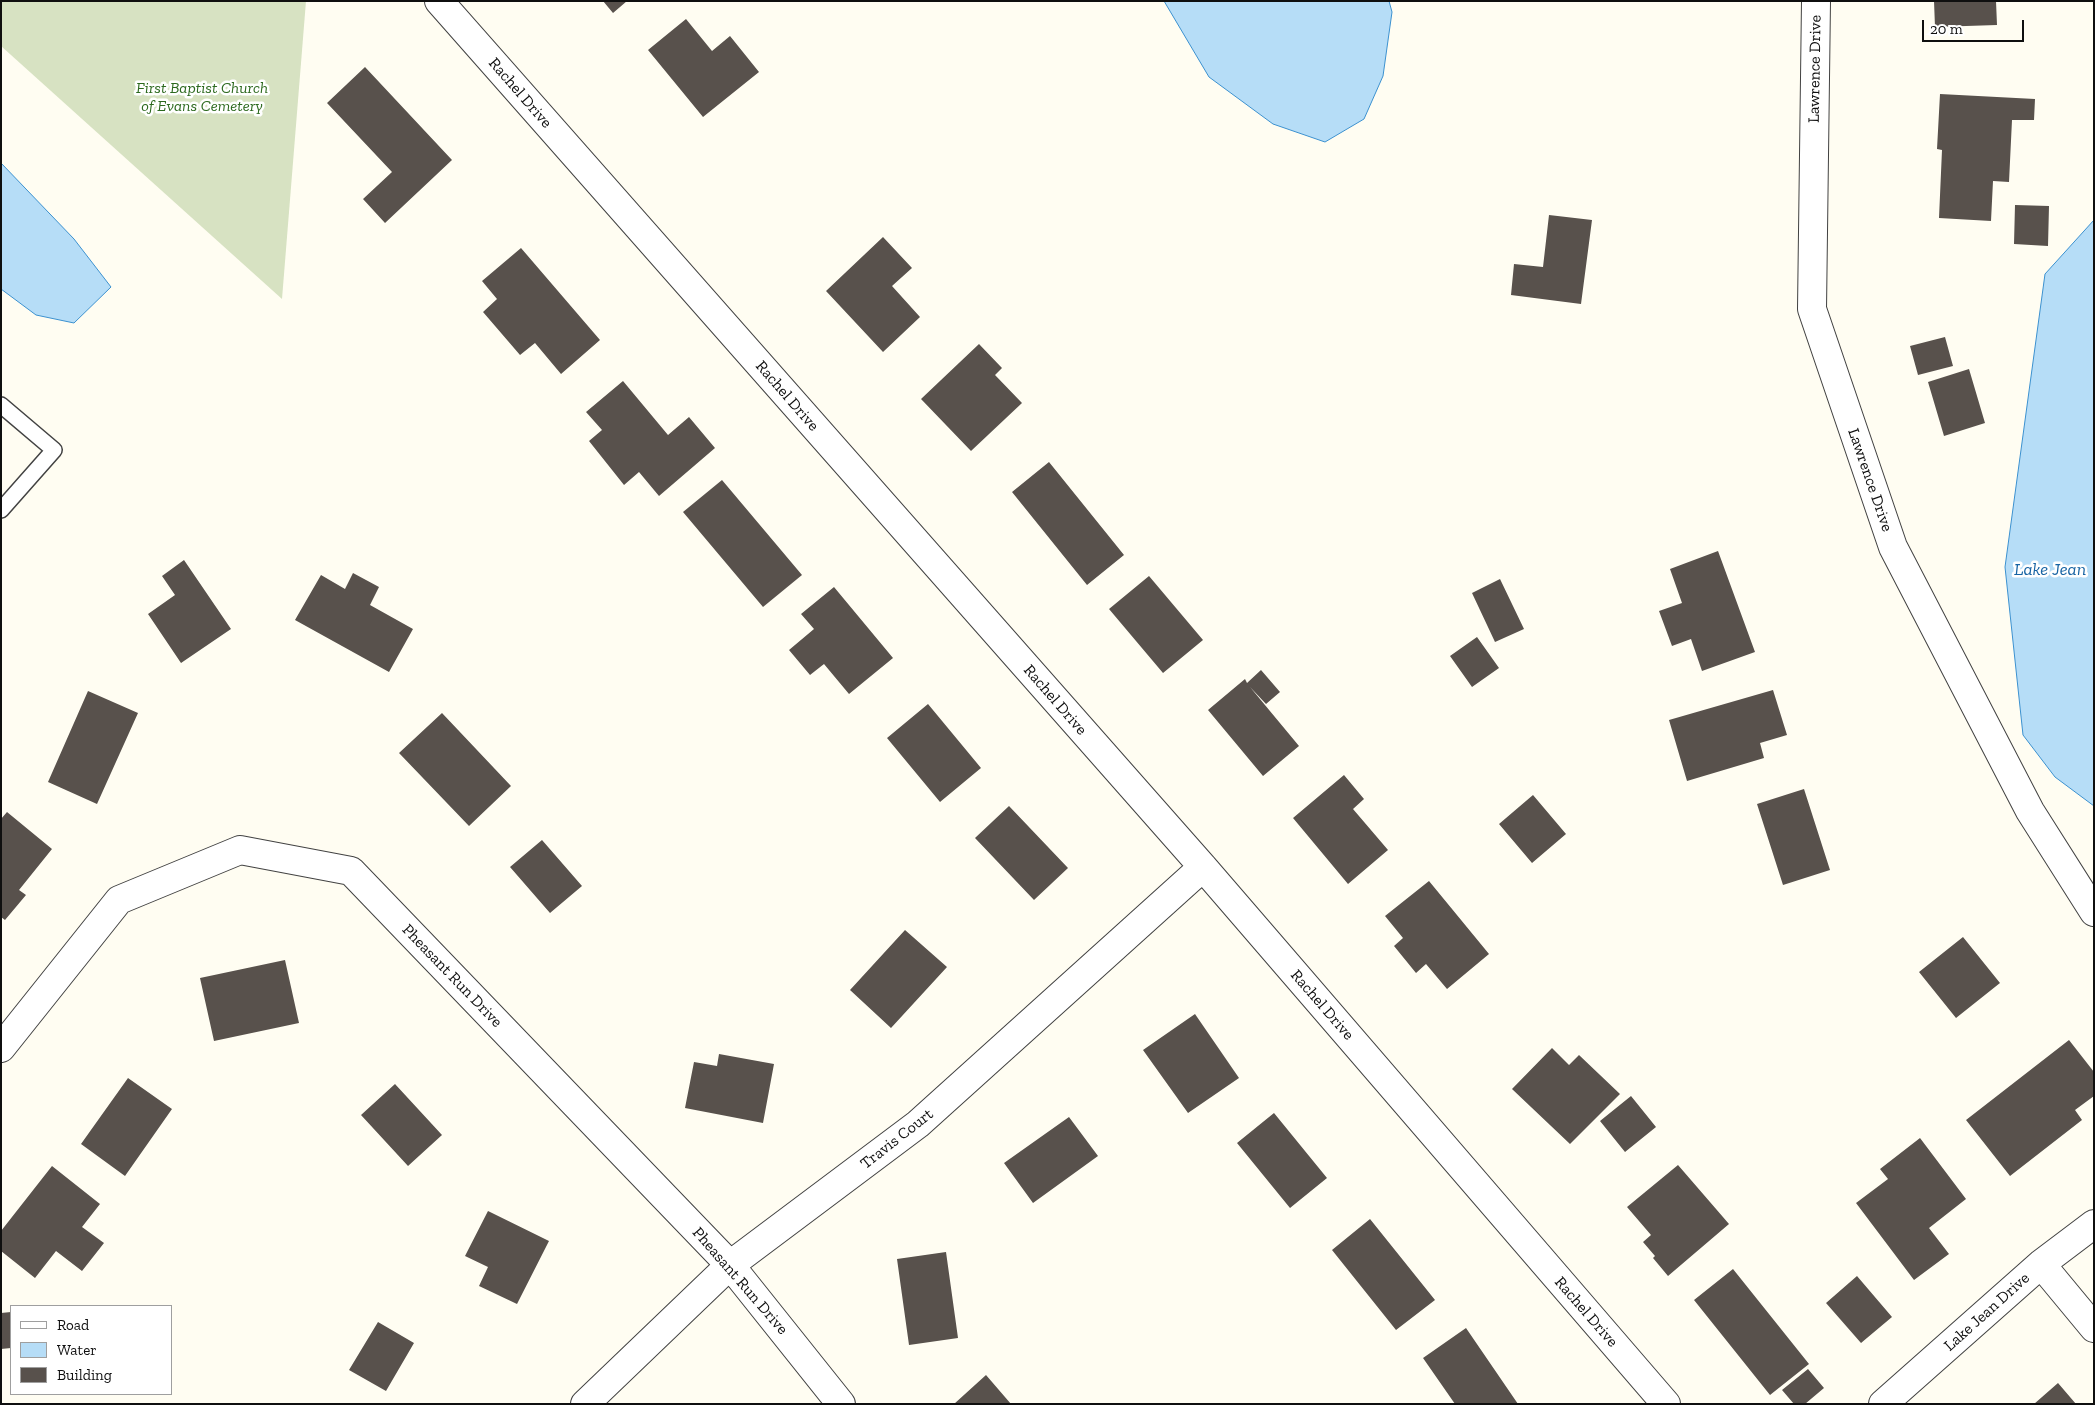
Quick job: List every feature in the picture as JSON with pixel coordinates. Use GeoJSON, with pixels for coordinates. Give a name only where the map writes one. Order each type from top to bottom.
{"type":"FeatureCollection","features":[{"type":"Feature","properties":{"kind":"street","name":"Rachel Drive"},"geometry":{"type":"LineString","coordinates":[[439,1],[1203,867],[1666,1404]]}},
{"type":"Feature","properties":{"kind":"street","name":"Lawrence Drive"},"geometry":{"type":"LineString","coordinates":[[1816,1],[1812,309],[1893,547],[2030,811],[2094,912]]}},
{"type":"Feature","properties":{"kind":"street","name":"Pheasant Run Drive"},"geometry":{"type":"LineString","coordinates":[[1,1048],[119,900],[240,850],[351,871],[730,1265],[841,1404]]}},
{"type":"Feature","properties":{"kind":"street","name":"Travis Court"},"geometry":{"type":"LineString","coordinates":[[585,1404],[730,1265],[918,1124],[1203,867]]}},
{"type":"Feature","properties":{"kind":"street","name":"Lake Jean Drive"},"geometry":{"type":"LineString","coordinates":[[1884,1404],[2041,1264],[2094,1224]]}},
{"type":"Feature","properties":{"kind":"street"},"geometry":{"type":"LineString","coordinates":[[2041,1264],[2094,1328]]}},
{"type":"Feature","properties":{"kind":"lane"},"geometry":{"type":"LineString","coordinates":[[1,404],[54,450],[1,510]]}},
{"type":"Feature","properties":{"kind":"green space","name":"First Baptist Church of Evans Cemetery"},"geometry":{"type":"Polygon","coordinates":[[[1,1],[306,1],[282,299],[1,46],[1,1]]]}},
{"type":"Feature","properties":{"kind":"water"},"geometry":{"type":"Polygon","coordinates":[[[1164,1],[1389,1],[1392,12],[1383,76],[1364,119],[1325,142],[1273,124],[1209,77],[1164,1]]]}},
{"type":"Feature","properties":{"kind":"water"},"geometry":{"type":"Polygon","coordinates":[[[1,163],[74,239],[111,287],[74,323],[36,315],[1,289],[1,163]]]}},
{"type":"Feature","properties":{"kind":"water","name":"Lake Jean"},"geometry":{"type":"Polygon","coordinates":[[[2094,220],[2094,806],[2055,777],[2023,735],[2005,567],[2045,274],[2094,220]]]}},
{"type":"Feature","properties":{"kind":"building"},"geometry":{"type":"Polygon","coordinates":[[[603,1],[627,1],[613,13],[603,1]]]}},
{"type":"Feature","properties":{"kind":"building"},"geometry":{"type":"Polygon","coordinates":[[[1934,1],[1996,1],[1997,25],[1935,27],[1934,1]]]}},
{"type":"Feature","properties":{"kind":"building"},"geometry":{"type":"Polygon","coordinates":[[[686,19],[712,51],[730,36],[759,72],[703,117],[648,50],[686,19]]]}},
{"type":"Feature","properties":{"kind":"building"},"geometry":{"type":"Polygon","coordinates":[[[365,67],[452,160],[385,223],[363,199],[392,172],[327,103],[365,67]]]}},
{"type":"Feature","properties":{"kind":"building"},"geometry":{"type":"Polygon","coordinates":[[[1940,94],[2035,99],[2034,120],[2012,120],[2009,182],[1993,181],[1991,221],[1939,218],[1942,150],[1937,149],[1940,94]]]}},
{"type":"Feature","properties":{"kind":"building"},"geometry":{"type":"Polygon","coordinates":[[[2015,205],[2049,206],[2048,246],[2014,244],[2015,205]]]}},
{"type":"Feature","properties":{"kind":"building"},"geometry":{"type":"Polygon","coordinates":[[[1549,215],[1592,220],[1581,304],[1511,295],[1514,264],[1543,267],[1549,215]]]}},
{"type":"Feature","properties":{"kind":"building"},"geometry":{"type":"Polygon","coordinates":[[[883,237],[912,268],[892,286],[920,317],[883,352],[826,291],[883,237]]]}},
{"type":"Feature","properties":{"kind":"building"},"geometry":{"type":"Polygon","coordinates":[[[521,248],[600,340],[561,374],[535,343],[520,355],[483,312],[497,299],[482,281],[521,248]]]}},
{"type":"Feature","properties":{"kind":"building"},"geometry":{"type":"Polygon","coordinates":[[[1945,337],[1953,366],[1918,375],[1910,346],[1945,337]]]}},
{"type":"Feature","properties":{"kind":"building"},"geometry":{"type":"Polygon","coordinates":[[[979,344],[1002,368],[995,375],[1022,403],[971,451],[921,399],[979,344]]]}},
{"type":"Feature","properties":{"kind":"building"},"geometry":{"type":"Polygon","coordinates":[[[1969,369],[1985,423],[1944,436],[1928,382],[1969,369]]]}},
{"type":"Feature","properties":{"kind":"building"},"geometry":{"type":"Polygon","coordinates":[[[623,381],[668,435],[689,417],[715,448],[659,496],[639,472],[624,485],[589,441],[602,430],[586,412],[623,381]]]}},
{"type":"Feature","properties":{"kind":"building"},"geometry":{"type":"Polygon","coordinates":[[[1049,462],[1124,555],[1087,585],[1012,492],[1049,462]]]}},
{"type":"Feature","properties":{"kind":"building"},"geometry":{"type":"Polygon","coordinates":[[[722,480],[802,575],[763,607],[683,512],[722,480]]]}},
{"type":"Feature","properties":{"kind":"building"},"geometry":{"type":"Polygon","coordinates":[[[1718,551],[1755,652],[1702,671],[1691,639],[1672,646],[1659,611],[1682,603],[1670,569],[1718,551]]]}},
{"type":"Feature","properties":{"kind":"building"},"geometry":{"type":"Polygon","coordinates":[[[184,560],[231,629],[181,663],[148,614],[175,595],[162,576],[184,560]]]}},
{"type":"Feature","properties":{"kind":"building"},"geometry":{"type":"Polygon","coordinates":[[[353,573],[379,587],[370,605],[413,629],[389,672],[295,620],[321,575],[345,589],[353,573]]]}},
{"type":"Feature","properties":{"kind":"building"},"geometry":{"type":"Polygon","coordinates":[[[1149,576],[1203,640],[1163,673],[1109,609],[1149,576]]]}},
{"type":"Feature","properties":{"kind":"building"},"geometry":{"type":"Polygon","coordinates":[[[1500,579],[1524,629],[1495,642],[1472,593],[1500,579]]]}},
{"type":"Feature","properties":{"kind":"building"},"geometry":{"type":"Polygon","coordinates":[[[834,587],[893,658],[849,694],[824,664],[810,675],[789,650],[814,629],[801,614],[834,587]]]}},
{"type":"Feature","properties":{"kind":"building"},"geometry":{"type":"Polygon","coordinates":[[[1477,637],[1499,668],[1472,687],[1450,656],[1477,637]]]}},
{"type":"Feature","properties":{"kind":"building"},"geometry":{"type":"Polygon","coordinates":[[[1261,670],[1280,692],[1266,704],[1250,687],[1299,746],[1263,776],[1208,710],[1245,679],[1247,683],[1261,670]]]}},
{"type":"Feature","properties":{"kind":"building"},"geometry":{"type":"Polygon","coordinates":[[[1773,690],[1787,735],[1760,743],[1764,758],[1687,781],[1669,720],[1773,690]]]}},
{"type":"Feature","properties":{"kind":"building"},"geometry":{"type":"Polygon","coordinates":[[[88,691],[138,713],[97,804],[48,782],[88,691]]]}},
{"type":"Feature","properties":{"kind":"building"},"geometry":{"type":"Polygon","coordinates":[[[928,704],[981,768],[940,802],[887,738],[928,704]]]}},
{"type":"Feature","properties":{"kind":"building"},"geometry":{"type":"Polygon","coordinates":[[[442,713],[511,786],[469,826],[399,753],[442,713]]]}},
{"type":"Feature","properties":{"kind":"building"},"geometry":{"type":"Polygon","coordinates":[[[1344,775],[1364,799],[1353,809],[1388,850],[1348,884],[1293,818],[1344,775]]]}},
{"type":"Feature","properties":{"kind":"building"},"geometry":{"type":"Polygon","coordinates":[[[1804,789],[1830,870],[1783,885],[1757,804],[1804,789]]]}},
{"type":"Feature","properties":{"kind":"building"},"geometry":{"type":"Polygon","coordinates":[[[1533,795],[1566,834],[1532,863],[1499,824],[1533,795]]]}},
{"type":"Feature","properties":{"kind":"building"},"geometry":{"type":"Polygon","coordinates":[[[1009,806],[1068,868],[1034,900],[975,838],[1009,806]]]}},
{"type":"Feature","properties":{"kind":"building"},"geometry":{"type":"Polygon","coordinates":[[[7,812],[52,849],[19,890],[26,895],[5,920],[1,917],[1,819],[7,812]]]}},
{"type":"Feature","properties":{"kind":"building"},"geometry":{"type":"Polygon","coordinates":[[[542,840],[582,886],[550,913],[510,867],[542,840]]]}},
{"type":"Feature","properties":{"kind":"building"},"geometry":{"type":"Polygon","coordinates":[[[1429,881],[1489,954],[1447,989],[1426,964],[1416,973],[1394,946],[1403,938],[1385,916],[1429,881]]]}},
{"type":"Feature","properties":{"kind":"building"},"geometry":{"type":"Polygon","coordinates":[[[905,930],[947,967],[891,1028],[850,990],[905,930]]]}},
{"type":"Feature","properties":{"kind":"building"},"geometry":{"type":"Polygon","coordinates":[[[1963,937],[2000,983],[1956,1018],[1919,972],[1963,937]]]}},
{"type":"Feature","properties":{"kind":"building"},"geometry":{"type":"Polygon","coordinates":[[[285,960],[299,1023],[214,1041],[200,978],[285,960]]]}},
{"type":"Feature","properties":{"kind":"building"},"geometry":{"type":"Polygon","coordinates":[[[1195,1014],[1239,1078],[1188,1113],[1143,1050],[1195,1014]]]}},
{"type":"Feature","properties":{"kind":"building"},"geometry":{"type":"Polygon","coordinates":[[[2069,1040],[2094,1072],[2094,1096],[2075,1110],[2082,1120],[2010,1176],[1966,1120],[2069,1040]]]}},
{"type":"Feature","properties":{"kind":"building"},"geometry":{"type":"Polygon","coordinates":[[[1552,1048],[1569,1065],[1579,1055],[1620,1094],[1570,1144],[1512,1089],[1552,1048]]]}},
{"type":"Feature","properties":{"kind":"building"},"geometry":{"type":"Polygon","coordinates":[[[719,1054],[774,1064],[763,1123],[685,1108],[694,1062],[717,1066],[719,1054]]]}},
{"type":"Feature","properties":{"kind":"building"},"geometry":{"type":"Polygon","coordinates":[[[128,1078],[172,1109],[125,1176],[81,1144],[128,1078]]]}},
{"type":"Feature","properties":{"kind":"building"},"geometry":{"type":"Polygon","coordinates":[[[395,1084],[442,1135],[408,1166],[361,1115],[395,1084]]]}},
{"type":"Feature","properties":{"kind":"building"},"geometry":{"type":"Polygon","coordinates":[[[1631,1096],[1656,1127],[1625,1152],[1600,1121],[1631,1096]]]}},
{"type":"Feature","properties":{"kind":"building"},"geometry":{"type":"Polygon","coordinates":[[[1274,1113],[1327,1178],[1290,1208],[1237,1143],[1274,1113]]]}},
{"type":"Feature","properties":{"kind":"building"},"geometry":{"type":"Polygon","coordinates":[[[1069,1117],[1098,1156],[1033,1203],[1004,1163],[1069,1117]]]}},
{"type":"Feature","properties":{"kind":"building"},"geometry":{"type":"Polygon","coordinates":[[[1920,1138],[1966,1199],[1929,1228],[1949,1254],[1914,1280],[1856,1203],[1888,1179],[1880,1169],[1920,1138]]]}},
{"type":"Feature","properties":{"kind":"building"},"geometry":{"type":"Polygon","coordinates":[[[1678,1165],[1729,1224],[1668,1276],[1643,1242],[1651,1235],[1627,1207],[1678,1165]]]}},
{"type":"Feature","properties":{"kind":"building"},"geometry":{"type":"Polygon","coordinates":[[[52,1166],[100,1204],[82,1227],[104,1243],[82,1271],[56,1251],[35,1278],[1,1251],[1,1231],[52,1166]]]}},
{"type":"Feature","properties":{"kind":"building"},"geometry":{"type":"Polygon","coordinates":[[[488,1211],[549,1241],[517,1304],[479,1286],[488,1267],[465,1256],[488,1211]]]}},
{"type":"Feature","properties":{"kind":"building"},"geometry":{"type":"Polygon","coordinates":[[[1370,1219],[1435,1300],[1396,1330],[1332,1250],[1370,1219]]]}},
{"type":"Feature","properties":{"kind":"building"},"geometry":{"type":"Polygon","coordinates":[[[946,1252],[958,1338],[909,1345],[897,1259],[946,1252]]]}},
{"type":"Feature","properties":{"kind":"building"},"geometry":{"type":"Polygon","coordinates":[[[1733,1269],[1809,1364],[1770,1395],[1694,1300],[1733,1269]]]}},
{"type":"Feature","properties":{"kind":"building"},"geometry":{"type":"Polygon","coordinates":[[[1857,1276],[1892,1317],[1861,1343],[1826,1303],[1857,1276]]]}},
{"type":"Feature","properties":{"kind":"building"},"geometry":{"type":"Polygon","coordinates":[[[10,1312],[10,1348],[1,1349],[1,1313],[10,1312]]]}},
{"type":"Feature","properties":{"kind":"building"},"geometry":{"type":"Polygon","coordinates":[[[378,1322],[414,1343],[386,1391],[349,1370],[378,1322]]]}},
{"type":"Feature","properties":{"kind":"building"},"geometry":{"type":"Polygon","coordinates":[[[1466,1328],[1518,1404],[1455,1404],[1423,1358],[1466,1328]]]}},
{"type":"Feature","properties":{"kind":"building"},"geometry":{"type":"Polygon","coordinates":[[[1808,1369],[1824,1388],[1805,1404],[1794,1404],[1782,1390],[1808,1369]]]}},
{"type":"Feature","properties":{"kind":"building"},"geometry":{"type":"Polygon","coordinates":[[[986,1375],[1011,1404],[954,1404],[986,1375]]]}},
{"type":"Feature","properties":{"kind":"building"},"geometry":{"type":"Polygon","coordinates":[[[2058,1383],[2076,1404],[2034,1404],[2058,1383]]]}}]}
